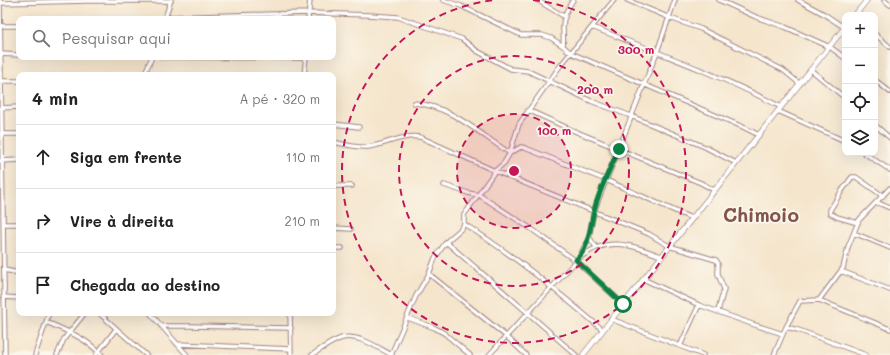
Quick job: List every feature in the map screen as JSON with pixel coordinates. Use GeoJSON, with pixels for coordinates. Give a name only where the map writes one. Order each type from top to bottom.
{"type":"FeatureCollection","features":[{"type":"Feature","properties":{"kind":"street"},"geometry":{"type":"LineString","coordinates":[[0,0],[1,212],[3,224],[4,270],[1,290],[3,297],[2,349],[4,355]]}},
{"type":"Feature","properties":{"kind":"street"},"geometry":{"type":"LineString","coordinates":[[0,3],[171,0],[166,16]]}},
{"type":"Feature","properties":{"kind":"street"},"geometry":{"type":"LineString","coordinates":[[308,16],[310,0]]}},
{"type":"Feature","properties":{"kind":"street"},"geometry":{"type":"LineString","coordinates":[[443,0],[461,6],[520,35],[542,35],[551,38],[563,46],[571,54],[759,135]]}},
{"type":"Feature","properties":{"kind":"street"},"geometry":{"type":"LineString","coordinates":[[537,0],[565,17]]}},
{"type":"Feature","properties":{"kind":"street"},"geometry":{"type":"LineString","coordinates":[[563,46],[563,26],[565,17],[573,0]]}},
{"type":"Feature","properties":{"kind":"street"},"geometry":{"type":"LineString","coordinates":[[312,355],[341,338],[352,337],[377,346],[391,355],[408,318],[416,296],[429,274],[435,258],[446,242],[464,224],[464,215],[495,171],[504,163],[510,153],[519,124],[549,82],[614,0]]}},
{"type":"Feature","properties":{"kind":"street"},"geometry":{"type":"LineString","coordinates":[[627,0],[701,29],[783,70],[800,84]]}},
{"type":"Feature","properties":{"kind":"street"},"geometry":{"type":"LineString","coordinates":[[578,259],[589,237],[594,211],[676,0]]}},
{"type":"Feature","properties":{"kind":"street"},"geometry":{"type":"LineString","coordinates":[[719,0],[756,17],[785,27],[830,46],[842,56]]}},
{"type":"Feature","properties":{"kind":"street"},"geometry":{"type":"LineString","coordinates":[[798,0],[842,26]]}},
{"type":"Feature","properties":{"kind":"street"},"geometry":{"type":"LineString","coordinates":[[857,12],[867,0]]}},
{"type":"Feature","properties":{"kind":"street"},"geometry":{"type":"LineString","coordinates":[[884,0],[890,5]]}},
{"type":"Feature","properties":{"kind":"street"},"geometry":{"type":"LineString","coordinates":[[223,16],[309,13],[398,17],[462,40],[477,51],[511,69],[528,71],[591,101],[705,147],[736,163]]}},
{"type":"Feature","properties":{"kind":"street"},"geometry":{"type":"LineString","coordinates":[[0,26],[16,26]]}},
{"type":"Feature","properties":{"kind":"street"},"geometry":{"type":"LineString","coordinates":[[592,27],[730,82],[779,109],[842,140]]}},
{"type":"Feature","properties":{"kind":"street"},"geometry":{"type":"LineString","coordinates":[[582,355],[842,32]]}},
{"type":"Feature","properties":{"kind":"street"},"geometry":{"type":"LineString","coordinates":[[878,36],[890,46]]}},
{"type":"Feature","properties":{"kind":"street"},"geometry":{"type":"LineString","coordinates":[[1,54],[16,55]]}},
{"type":"Feature","properties":{"kind":"street"},"geometry":{"type":"LineString","coordinates":[[145,72],[151,60]]}},
{"type":"Feature","properties":{"kind":"street"},"geometry":{"type":"LineString","coordinates":[[304,72],[306,60]]}},
{"type":"Feature","properties":{"kind":"street"},"geometry":{"type":"LineString","coordinates":[[811,70],[842,96]]}},
{"type":"Feature","properties":{"kind":"street"},"geometry":{"type":"LineString","coordinates":[[1,81],[16,81]]}},
{"type":"Feature","properties":{"kind":"street"},"geometry":{"type":"LineString","coordinates":[[878,82],[890,92]]}},
{"type":"Feature","properties":{"kind":"street"},"geometry":{"type":"LineString","coordinates":[[414,102],[430,106],[461,119],[510,153]]}},
{"type":"Feature","properties":{"kind":"street"},"geometry":{"type":"LineString","coordinates":[[1,108],[16,107]]}},
{"type":"Feature","properties":{"kind":"street"},"geometry":{"type":"LineString","coordinates":[[528,110],[572,130],[696,180],[714,190]]}},
{"type":"Feature","properties":{"kind":"street"},"geometry":{"type":"LineString","coordinates":[[336,124],[359,127]]}},
{"type":"Feature","properties":{"kind":"street"},"geometry":{"type":"LineString","coordinates":[[878,128],[890,138]]}},
{"type":"Feature","properties":{"kind":"street"},"geometry":{"type":"LineString","coordinates":[[1,134],[16,134]]}},
{"type":"Feature","properties":{"kind":"street"},"geometry":{"type":"LineString","coordinates":[[336,143],[370,147],[416,136],[426,139],[495,171],[649,234],[669,246],[717,260],[718,274],[724,289],[718,312]]}},
{"type":"Feature","properties":{"kind":"street"},"geometry":{"type":"LineString","coordinates":[[510,153],[521,147],[525,148],[606,180],[691,218]]}},
{"type":"Feature","properties":{"kind":"street"},"geometry":{"type":"LineString","coordinates":[[869,156],[890,170]]}},
{"type":"Feature","properties":{"kind":"street"},"geometry":{"type":"LineString","coordinates":[[1,161],[16,160]]}},
{"type":"Feature","properties":{"kind":"street"},"geometry":{"type":"LineString","coordinates":[[858,223],[841,219],[830,213],[830,210],[841,192],[852,177],[856,177],[883,196]]}},
{"type":"Feature","properties":{"kind":"street"},"geometry":{"type":"LineString","coordinates":[[444,185],[478,195],[578,259],[623,304]]}},
{"type":"Feature","properties":{"kind":"street"},"geometry":{"type":"LineString","coordinates":[[336,186],[352,186]]}},
{"type":"Feature","properties":{"kind":"street"},"geometry":{"type":"LineString","coordinates":[[819,300],[841,271],[848,247],[862,216],[890,188]]}},
{"type":"Feature","properties":{"kind":"street"},"geometry":{"type":"LineString","coordinates":[[876,202],[890,208]]}},
{"type":"Feature","properties":{"kind":"street"},"geometry":{"type":"LineString","coordinates":[[3,224],[16,224]]}},
{"type":"Feature","properties":{"kind":"street"},"geometry":{"type":"LineString","coordinates":[[464,224],[494,243],[552,287],[603,330]]}},
{"type":"Feature","properties":{"kind":"street"},"geometry":{"type":"LineString","coordinates":[[336,228],[351,229]]}},
{"type":"Feature","properties":{"kind":"street"},"geometry":{"type":"LineString","coordinates":[[854,233],[890,248]]}},
{"type":"Feature","properties":{"kind":"street"},"geometry":{"type":"LineString","coordinates":[[589,237],[596,247]]}},
{"type":"Feature","properties":{"kind":"street"},"geometry":{"type":"LineString","coordinates":[[446,242],[576,355]]}},
{"type":"Feature","properties":{"kind":"street"},"geometry":{"type":"LineString","coordinates":[[489,355],[578,259],[596,247],[612,244],[631,245],[661,256]]}},
{"type":"Feature","properties":{"kind":"street"},"geometry":{"type":"LineString","coordinates":[[336,248],[342,248]]}},
{"type":"Feature","properties":{"kind":"street"},"geometry":{"type":"LineString","coordinates":[[4,270],[16,272]]}},
{"type":"Feature","properties":{"kind":"street"},"geometry":{"type":"LineString","coordinates":[[841,271],[890,290]]}},
{"type":"Feature","properties":{"kind":"street"},"geometry":{"type":"LineString","coordinates":[[429,274],[506,336],[526,355]]}},
{"type":"Feature","properties":{"kind":"street"},"geometry":{"type":"LineString","coordinates":[[643,279],[699,305],[784,334]]}},
{"type":"Feature","properties":{"kind":"street"},"geometry":{"type":"LineString","coordinates":[[3,297],[16,298]]}},
{"type":"Feature","properties":{"kind":"street"},"geometry":{"type":"LineString","coordinates":[[774,355],[792,314],[800,301],[819,300],[890,329]]}},
{"type":"Feature","properties":{"kind":"street"},"geometry":{"type":"LineString","coordinates":[[680,346],[699,305]]}},
{"type":"Feature","properties":{"kind":"street"},"geometry":{"type":"LineString","coordinates":[[35,355],[48,316]]}},
{"type":"Feature","properties":{"kind":"street"},"geometry":{"type":"LineString","coordinates":[[57,355],[59,348],[83,316]]}},
{"type":"Feature","properties":{"kind":"street"},"geometry":{"type":"LineString","coordinates":[[102,316],[146,355]]}},
{"type":"Feature","properties":{"kind":"street"},"geometry":{"type":"LineString","coordinates":[[153,316],[187,355]]}},
{"type":"Feature","properties":{"kind":"street"},"geometry":{"type":"LineString","coordinates":[[290,316],[291,355]]}},
{"type":"Feature","properties":{"kind":"street"},"geometry":{"type":"LineString","coordinates":[[408,318],[444,333],[470,355]]}},
{"type":"Feature","properties":{"kind":"street"},"geometry":{"type":"LineString","coordinates":[[611,319],[703,355]]}},
{"type":"Feature","properties":{"kind":"street"},"geometry":{"type":"LineString","coordinates":[[46,322],[81,337],[97,353],[102,355]]}},
{"type":"Feature","properties":{"kind":"street"},"geometry":{"type":"LineString","coordinates":[[161,326],[291,328]]}},
{"type":"Feature","properties":{"kind":"street"},"geometry":{"type":"LineString","coordinates":[[786,327],[866,355]]}},
{"type":"Feature","properties":{"kind":"street"},"geometry":{"type":"LineString","coordinates":[[97,353],[116,329]]}},
{"type":"Feature","properties":{"kind":"street"},"geometry":{"type":"LineString","coordinates":[[176,344],[291,349]]}},
{"type":"Feature","properties":{"kind":"district","name":"Chimoio"},"geometry":{"type":"Point","coordinates":[761,215]}},
{"type":"Feature","properties":{"kind":"route"},"geometry":{"type":"LineString","coordinates":[[619,149],[594,211],[589,237],[579,258],[576,260],[623,304]]}}]}
